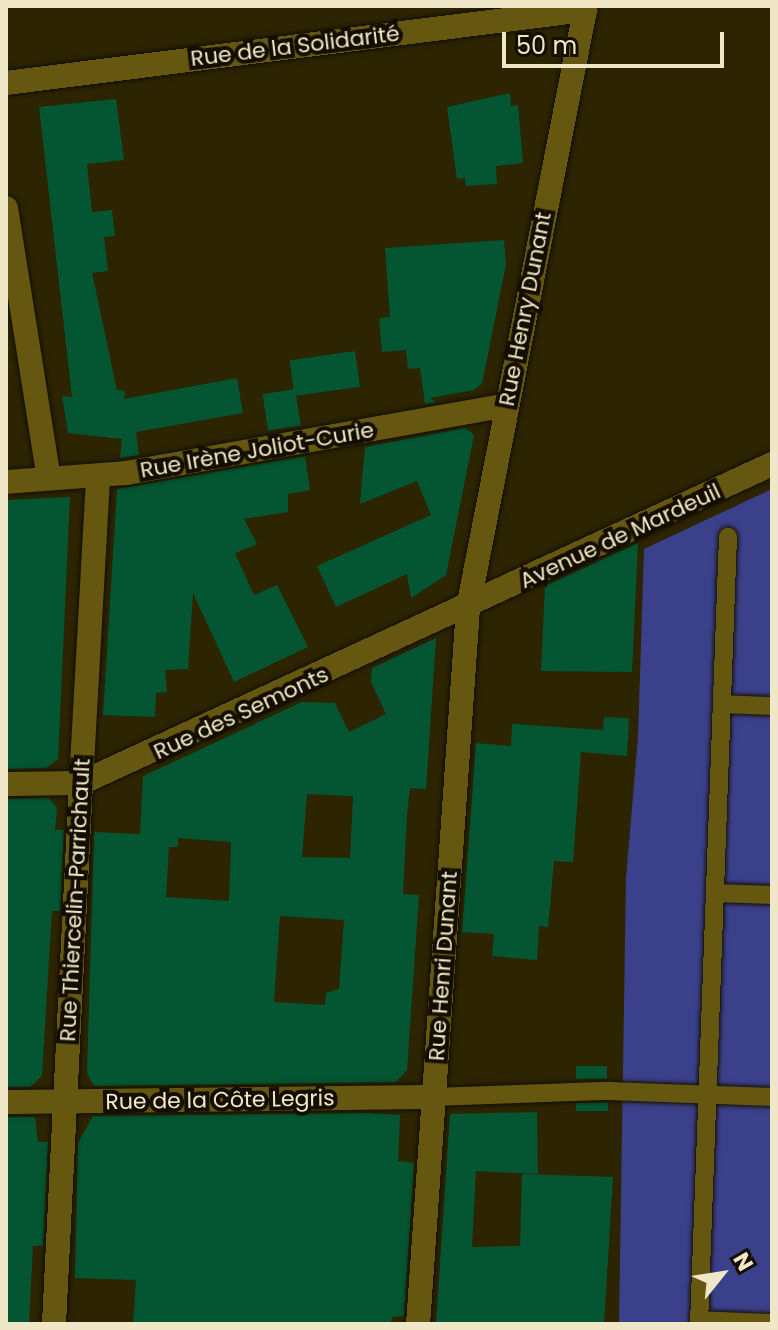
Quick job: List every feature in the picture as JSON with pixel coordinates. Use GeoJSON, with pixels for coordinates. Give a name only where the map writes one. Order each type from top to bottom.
{"type":"FeatureCollection","features":[{"type":"Feature","properties":{"kind":"street","name":"Rue de la Solidarité"},"geometry":{"type":"LineString","coordinates":[[6,83],[585,10]]}},
{"type":"Feature","properties":{"kind":"street","name":"Rue Henry Dunant"},"geometry":{"type":"LineString","coordinates":[[468,608],[585,10]]}},
{"type":"Feature","properties":{"kind":"street"},"geometry":{"type":"LineString","coordinates":[[6,208],[49,478]]}},
{"type":"Feature","properties":{"kind":"street","name":"Rue Irène Joliot-Curie"},"geometry":{"type":"LineString","coordinates":[[6,482],[98,476],[506,405]]}},
{"type":"Feature","properties":{"kind":"street","name":"Avenue de Mardeuil"},"geometry":{"type":"LineString","coordinates":[[468,608],[772,464]]}},
{"type":"Feature","properties":{"kind":"street","name":"Rue Thiercelin-Parrichault"},"geometry":{"type":"LineString","coordinates":[[54,1324],[98,476]]}},
{"type":"Feature","properties":{"kind":"street","name":"Rue des Semonts"},"geometry":{"type":"LineString","coordinates":[[6,784],[81,783],[468,608]]}},
{"type":"Feature","properties":{"kind":"street","name":"Rue Henri Dunant"},"geometry":{"type":"LineString","coordinates":[[418,1324],[468,608]]}},
{"type":"Feature","properties":{"kind":"street","name":"Rue de la Côte Legris"},"geometry":{"type":"LineString","coordinates":[[6,1102],[433,1097]]}},
{"type":"Feature","properties":{"kind":"lane"},"geometry":{"type":"LineString","coordinates":[[728,537],[699,1322],[772,1323]]}},
{"type":"Feature","properties":{"kind":"lane"},"geometry":{"type":"LineString","coordinates":[[722,704],[772,706]]}},
{"type":"Feature","properties":{"kind":"lane"},"geometry":{"type":"LineString","coordinates":[[716,893],[772,895]]}},
{"type":"Feature","properties":{"kind":"lane"},"geometry":{"type":"LineString","coordinates":[[433,1097],[609,1091],[772,1097]]}},
{"type":"Feature","properties":{"kind":"shaded area"},"geometry":{"type":"Polygon","coordinates":[[[772,489],[772,1324],[619,1324],[626,878],[638,737],[644,549],[772,489]]]}},
{"type":"Feature","properties":{"kind":"building"},"geometry":{"type":"Polygon","coordinates":[[[510,93],[511,106],[518,105],[523,163],[496,166],[497,184],[466,186],[465,178],[457,179],[447,107],[510,93]]]}},
{"type":"Feature","properties":{"kind":"building"},"geometry":{"type":"Polygon","coordinates":[[[116,99],[124,160],[87,164],[92,212],[112,210],[115,236],[104,237],[108,271],[92,273],[117,390],[125,391],[124,399],[237,378],[243,413],[136,432],[139,455],[120,458],[122,439],[68,433],[62,396],[72,397],[39,107],[116,99]]]}},
{"type":"Feature","properties":{"kind":"building"},"geometry":{"type":"Polygon","coordinates":[[[504,240],[506,264],[482,384],[474,390],[430,398],[436,402],[425,404],[420,368],[408,369],[406,350],[382,352],[379,318],[390,317],[385,248],[504,240]]]}},
{"type":"Feature","properties":{"kind":"building"},"geometry":{"type":"Polygon","coordinates":[[[355,351],[360,387],[295,396],[290,360],[355,351]]]}},
{"type":"Feature","properties":{"kind":"building"},"geometry":{"type":"Polygon","coordinates":[[[295,389],[301,426],[268,431],[262,394],[295,389]]]}},
{"type":"Feature","properties":{"kind":"building"},"geometry":{"type":"Polygon","coordinates":[[[465,428],[474,435],[446,575],[411,598],[407,574],[336,607],[317,566],[431,515],[417,481],[360,504],[365,447],[465,428]]]}},
{"type":"Feature","properties":{"kind":"building"},"geometry":{"type":"Polygon","coordinates":[[[305,456],[310,490],[288,494],[288,512],[244,519],[257,544],[235,553],[254,595],[277,585],[308,647],[234,682],[193,593],[188,669],[165,670],[167,692],[156,693],[155,717],[103,715],[117,489],[305,456]]]}},
{"type":"Feature","properties":{"kind":"building"},"geometry":{"type":"Polygon","coordinates":[[[70,497],[58,759],[46,768],[6,769],[6,500],[70,497]]]}},
{"type":"Feature","properties":{"kind":"building"},"geometry":{"type":"Polygon","coordinates":[[[638,543],[632,672],[541,671],[545,586],[638,543]]]}},
{"type":"Feature","properties":{"kind":"building"},"geometry":{"type":"Polygon","coordinates":[[[436,638],[426,789],[410,788],[407,815],[403,894],[419,895],[407,1070],[396,1082],[94,1086],[87,1073],[94,832],[140,834],[143,776],[302,702],[335,703],[349,732],[386,714],[371,682],[372,668],[436,638]],[[307,794],[302,857],[350,858],[353,796],[307,794]],[[178,838],[178,847],[169,847],[166,897],[229,901],[231,842],[178,838]],[[280,916],[274,1002],[325,1005],[326,993],[339,989],[344,920],[280,916]]]}},
{"type":"Feature","properties":{"kind":"building"},"geometry":{"type":"Polygon","coordinates":[[[604,717],[629,718],[627,756],[581,752],[573,862],[554,861],[548,927],[539,926],[537,960],[492,956],[494,934],[462,932],[476,743],[511,746],[512,724],[603,730],[604,717]]]}},
{"type":"Feature","properties":{"kind":"building"},"geometry":{"type":"Polygon","coordinates":[[[49,798],[57,808],[55,830],[64,830],[60,911],[52,911],[42,1076],[30,1087],[6,1087],[6,799],[49,798]]]}},
{"type":"Feature","properties":{"kind":"building"},"geometry":{"type":"Polygon","coordinates":[[[576,1066],[607,1066],[607,1079],[576,1079],[576,1066]]]}},
{"type":"Feature","properties":{"kind":"building"},"geometry":{"type":"Polygon","coordinates":[[[576,1103],[608,1103],[608,1111],[576,1111],[576,1103]]]}},
{"type":"Feature","properties":{"kind":"building"},"geometry":{"type":"Polygon","coordinates":[[[537,1112],[538,1174],[476,1171],[472,1247],[520,1246],[522,1174],[613,1177],[604,1324],[436,1324],[450,1114],[537,1112]]]}},
{"type":"Feature","properties":{"kind":"building"},"geometry":{"type":"Polygon","coordinates":[[[400,1115],[398,1161],[414,1163],[404,1316],[392,1317],[391,1324],[133,1324],[136,1280],[75,1278],[78,1143],[93,1116],[400,1115]]]}},
{"type":"Feature","properties":{"kind":"building"},"geometry":{"type":"Polygon","coordinates":[[[6,1117],[35,1117],[38,1142],[48,1142],[43,1246],[33,1246],[29,1324],[6,1324],[6,1117]]]}}]}
